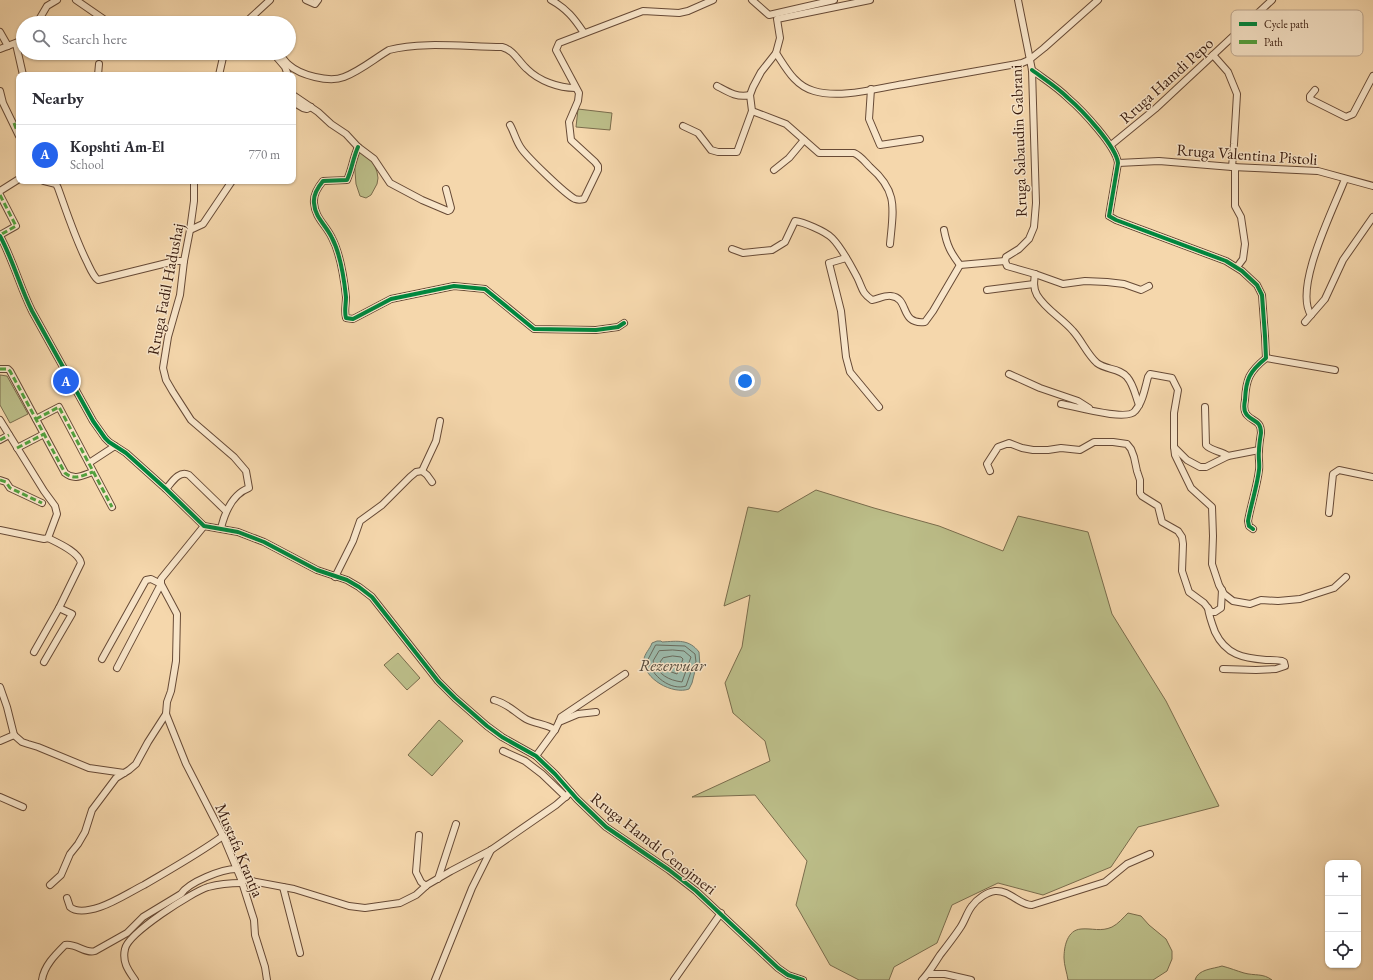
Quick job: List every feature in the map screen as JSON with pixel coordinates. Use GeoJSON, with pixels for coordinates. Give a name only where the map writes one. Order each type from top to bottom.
{"type":"FeatureCollection","features":[{"type":"Feature","properties":{"kind":"street"},"geometry":{"type":"LineString","coordinates":[[41,16],[47,6],[57,0]]}},
{"type":"Feature","properties":{"kind":"street"},"geometry":{"type":"LineString","coordinates":[[76,0],[99,16]]}},
{"type":"Feature","properties":{"kind":"street"},"geometry":{"type":"LineString","coordinates":[[253,16],[270,0]]}},
{"type":"Feature","properties":{"kind":"street"},"geometry":{"type":"LineString","coordinates":[[306,0],[315,4],[318,0]]}},
{"type":"Feature","properties":{"kind":"street"},"geometry":{"type":"LineString","coordinates":[[551,0],[569,12],[584,33]]}},
{"type":"Feature","properties":{"kind":"street"},"geometry":{"type":"LineString","coordinates":[[510,125],[521,148],[539,167],[574,199],[584,199],[598,170],[598,166],[571,140],[569,122],[578,102],[579,93],[556,50],[557,46],[559,43],[642,11],[679,13],[688,11],[713,0]]}},
{"type":"Feature","properties":{"kind":"street"},"geometry":{"type":"LineString","coordinates":[[752,0],[769,15],[834,0]]}},
{"type":"Feature","properties":{"kind":"street"},"geometry":{"type":"LineString","coordinates":[[683,126],[698,132],[711,150],[718,152],[736,152],[752,111],[750,95],[753,87],[776,53],[780,38],[777,19],[870,0]]}},
{"type":"Feature","properties":{"kind":"street","name":"Rruga Sabaudin Gabrani"},"geometry":{"type":"LineString","coordinates":[[1005,261],[1006,257],[1019,249],[1029,239],[1034,227],[1036,203],[1032,70],[1018,0]]}},
{"type":"Feature","properties":{"kind":"street"},"geometry":{"type":"LineString","coordinates":[[776,53],[791,76],[813,91],[842,94],[871,90],[1022,64],[1029,60],[1098,0]]}},
{"type":"Feature","properties":{"kind":"street","name":"Rruga Hamdi Pepo"},"geometry":{"type":"LineString","coordinates":[[1261,10],[1272,0]]}},
{"type":"Feature","properties":{"kind":"street"},"geometry":{"type":"LineString","coordinates":[[0,32],[8,46]]}},
{"type":"Feature","properties":{"kind":"street","name":"Rruga Hamdi Pepo"},"geometry":{"type":"LineString","coordinates":[[1111,145],[1155,109],[1231,39]]}},
{"type":"Feature","properties":{"kind":"street"},"geometry":{"type":"LineString","coordinates":[[0,49],[16,44]]}},
{"type":"Feature","properties":{"kind":"street"},"geometry":{"type":"LineString","coordinates":[[284,60],[288,65],[296,70],[328,80],[344,77],[389,50],[396,48],[413,46],[502,46],[509,49],[527,70],[537,76],[559,86],[575,88]]}},
{"type":"Feature","properties":{"kind":"street"},"geometry":{"type":"LineString","coordinates":[[1214,55],[1228,72],[1237,94],[1233,167],[1235,206],[1241,217],[1245,244],[1242,258],[1237,267]]}},
{"type":"Feature","properties":{"kind":"street"},"geometry":{"type":"LineString","coordinates":[[20,60],[22,72]]}},
{"type":"Feature","properties":{"kind":"street"},"geometry":{"type":"LineString","coordinates":[[220,72],[222,60]]}},
{"type":"Feature","properties":{"kind":"street"},"geometry":{"type":"LineString","coordinates":[[279,60],[287,72]]}},
{"type":"Feature","properties":{"kind":"street"},"geometry":{"type":"LineString","coordinates":[[98,72],[99,64]]}},
{"type":"Feature","properties":{"kind":"street"},"geometry":{"type":"LineString","coordinates":[[1032,70],[1069,98],[1111,145],[1116,154],[1118,163],[1109,216],[1237,267],[1257,286],[1262,295],[1266,358],[1253,370],[1246,384],[1245,412],[1247,416],[1257,422],[1261,431],[1259,469],[1248,521],[1249,526],[1253,529]]}},
{"type":"Feature","properties":{"kind":"street"},"geometry":{"type":"LineString","coordinates":[[1315,90],[1310,98],[1346,117],[1353,114],[1373,76]]}},
{"type":"Feature","properties":{"kind":"street"},"geometry":{"type":"LineString","coordinates":[[717,86],[738,96],[743,97],[750,95]]}},
{"type":"Feature","properties":{"kind":"street"},"geometry":{"type":"LineString","coordinates":[[871,90],[869,119],[880,145],[920,139]]}},
{"type":"Feature","properties":{"kind":"street"},"geometry":{"type":"LineString","coordinates":[[0,91],[3,103],[16,123]]}},
{"type":"Feature","properties":{"kind":"street"},"geometry":{"type":"LineString","coordinates":[[296,97],[346,134],[358,147],[374,159],[390,183],[422,200],[448,211],[451,208],[446,189]]}},
{"type":"Feature","properties":{"kind":"street"},"geometry":{"type":"LineString","coordinates":[[296,104],[307,109],[311,107]]}},
{"type":"Feature","properties":{"kind":"street"},"geometry":{"type":"LineString","coordinates":[[752,111],[786,124],[819,153],[854,153],[859,155],[881,176],[891,193],[894,209],[890,244]]}},
{"type":"Feature","properties":{"kind":"street"},"geometry":{"type":"LineString","coordinates":[[774,170],[789,158],[804,140]]}},
{"type":"Feature","properties":{"kind":"street"},"geometry":{"type":"LineString","coordinates":[[358,147],[353,157],[347,180],[323,181],[317,188],[314,201],[315,212],[332,237],[340,261],[346,299],[344,312],[346,318],[353,319],[391,299],[454,286],[485,289],[534,329],[596,330],[618,327],[624,323]]}},
{"type":"Feature","properties":{"kind":"street","name":"Rruga Valentina Pistoli"},"geometry":{"type":"LineString","coordinates":[[1118,163],[1159,161],[1233,167],[1318,171],[1373,186]]}},
{"type":"Feature","properties":{"kind":"street"},"geometry":{"type":"LineString","coordinates":[[1310,315],[1306,299],[1310,269],[1316,247],[1345,179]]}},
{"type":"Feature","properties":{"kind":"street"},"geometry":{"type":"LineString","coordinates":[[0,191],[16,181]]}},
{"type":"Feature","properties":{"kind":"street"},"geometry":{"type":"LineString","coordinates":[[56,184],[80,249],[94,277],[98,280],[175,261],[184,261]]}},
{"type":"Feature","properties":{"kind":"street","name":"Rruga Fadil Hadushaj"},"geometry":{"type":"LineString","coordinates":[[194,184],[194,201],[180,295],[168,338],[163,368],[166,380],[191,420],[234,457],[246,471],[249,488],[241,491],[226,511],[221,528]]}},
{"type":"Feature","properties":{"kind":"street"},"geometry":{"type":"LineString","coordinates":[[190,230],[203,224],[230,184]]}},
{"type":"Feature","properties":{"kind":"street"},"geometry":{"type":"LineString","coordinates":[[0,195],[16,226],[0,236],[6,247],[32,311],[93,421],[105,438],[166,489],[204,526],[162,577],[161,584],[117,668]]}},
{"type":"Feature","properties":{"kind":"street"},"geometry":{"type":"LineString","coordinates":[[1306,322],[1310,315],[1325,299],[1343,260],[1373,217]]}},
{"type":"Feature","properties":{"kind":"street"},"geometry":{"type":"LineString","coordinates":[[732,249],[743,253],[772,250],[784,242],[795,221],[798,221],[831,237],[846,258],[864,294],[872,300],[889,296],[896,297],[900,300],[910,319],[917,323],[925,322],[960,265]]}},
{"type":"Feature","properties":{"kind":"street"},"geometry":{"type":"LineString","coordinates":[[944,230],[950,251],[960,265]]}},
{"type":"Feature","properties":{"kind":"street"},"geometry":{"type":"LineString","coordinates":[[846,258],[830,263],[841,311],[846,357],[850,372],[879,407]]}},
{"type":"Feature","properties":{"kind":"street"},"geometry":{"type":"LineString","coordinates":[[960,265],[1005,261],[1007,266],[1063,284],[1085,281],[1107,282],[1124,284],[1141,290],[1149,286]]}},
{"type":"Feature","properties":{"kind":"street"},"geometry":{"type":"LineString","coordinates":[[1035,274],[1034,284],[1036,294],[1055,315],[1065,322],[1074,332],[1089,354],[1098,363],[1122,372],[1127,376],[1135,390],[1139,405]]}},
{"type":"Feature","properties":{"kind":"street"},"geometry":{"type":"LineString","coordinates":[[987,290],[1034,284]]}},
{"type":"Feature","properties":{"kind":"street"},"geometry":{"type":"LineString","coordinates":[[1266,358],[1334,370]]}},
{"type":"Feature","properties":{"kind":"street"},"geometry":{"type":"LineString","coordinates":[[0,369],[8,369],[10,371],[65,473],[70,477],[76,478],[94,472]]}},
{"type":"Feature","properties":{"kind":"street"},"geometry":{"type":"LineString","coordinates":[[1009,374],[1040,388],[1078,401],[1092,410]]}},
{"type":"Feature","properties":{"kind":"street"},"geometry":{"type":"LineString","coordinates":[[1061,404],[1124,416],[1132,414],[1139,405],[1150,374],[1172,378],[1178,390],[1174,413],[1175,455],[1191,488],[1212,507],[1212,564],[1222,590],[1233,601],[1247,604],[1261,600],[1293,600],[1334,588],[1346,577]]}},
{"type":"Feature","properties":{"kind":"street"},"geometry":{"type":"LineString","coordinates":[[36,418],[59,407],[112,507]]}},
{"type":"Feature","properties":{"kind":"street"},"geometry":{"type":"LineString","coordinates":[[1205,407],[1206,445],[1223,452],[1228,456]]}},
{"type":"Feature","properties":{"kind":"street"},"geometry":{"type":"LineString","coordinates":[[0,420],[57,511],[57,517],[48,538]]}},
{"type":"Feature","properties":{"kind":"street"},"geometry":{"type":"LineString","coordinates":[[422,471],[436,441],[440,421]]}},
{"type":"Feature","properties":{"kind":"street"},"geometry":{"type":"LineString","coordinates":[[17,448],[44,434]]}},
{"type":"Feature","properties":{"kind":"street"},"geometry":{"type":"LineString","coordinates":[[0,440],[9,435]]}},
{"type":"Feature","properties":{"kind":"street"},"geometry":{"type":"LineString","coordinates":[[990,471],[987,464],[998,447],[1009,443],[1022,448],[1041,450],[1061,448],[1080,450],[1094,442],[1127,444],[1134,457],[1140,480],[1140,493],[1142,496],[1155,503],[1160,510],[1162,522],[1178,531],[1182,537],[1182,571],[1189,592],[1204,603],[1211,612],[1215,612],[1221,608],[1222,590]]}},
{"type":"Feature","properties":{"kind":"street"},"geometry":{"type":"LineString","coordinates":[[88,463],[115,446]]}},
{"type":"Feature","properties":{"kind":"street"},"geometry":{"type":"LineString","coordinates":[[1174,447],[1187,460],[1200,467],[1206,467],[1228,456],[1259,450]]}},
{"type":"Feature","properties":{"kind":"street"},"geometry":{"type":"LineString","coordinates":[[1329,513],[1333,474],[1335,472],[1339,470],[1373,477]]}},
{"type":"Feature","properties":{"kind":"street"},"geometry":{"type":"LineString","coordinates":[[336,577],[353,541],[360,520],[382,505],[410,476],[416,472],[422,471],[432,482]]}},
{"type":"Feature","properties":{"kind":"street"},"geometry":{"type":"LineString","coordinates":[[166,489],[180,474],[185,473],[189,475],[226,511]]}},
{"type":"Feature","properties":{"kind":"street"},"geometry":{"type":"LineString","coordinates":[[0,480],[6,482],[10,488],[42,503]]}},
{"type":"Feature","properties":{"kind":"street","name":"Rruga Hamdi Cenojmeri"},"geometry":{"type":"LineString","coordinates":[[204,526],[238,532],[264,542],[317,570],[347,580],[359,587],[372,597],[438,681],[472,714],[502,737],[536,756],[606,826],[669,870],[696,891],[778,968],[788,975],[803,980]]}},
{"type":"Feature","properties":{"kind":"street"},"geometry":{"type":"LineString","coordinates":[[0,530],[44,540],[48,538],[76,554],[81,560],[80,566],[60,608],[34,652]]}},
{"type":"Feature","properties":{"kind":"street"},"geometry":{"type":"LineString","coordinates":[[50,885],[61,875],[85,832],[92,810],[116,778],[136,764],[166,714],[167,702],[171,691],[176,661],[177,614],[161,584],[151,578],[146,580],[102,659]]}},
{"type":"Feature","properties":{"kind":"street"},"geometry":{"type":"LineString","coordinates":[[44,662],[72,614],[60,608]]}},
{"type":"Feature","properties":{"kind":"street"},"geometry":{"type":"LineString","coordinates":[[1208,608],[1208,614],[1217,635],[1228,650],[1234,654],[1250,658],[1282,661],[1284,662],[1285,666],[1276,669],[1256,670],[1223,669]]}},
{"type":"Feature","properties":{"kind":"street"},"geometry":{"type":"LineString","coordinates":[[536,756],[555,730],[561,717],[625,674]]}},
{"type":"Feature","properties":{"kind":"street"},"geometry":{"type":"LineString","coordinates":[[0,687],[14,735],[28,744],[89,768],[124,773]]}},
{"type":"Feature","properties":{"kind":"street"},"geometry":{"type":"LineString","coordinates":[[494,700],[504,703],[527,720],[551,727],[555,730]]}},
{"type":"Feature","properties":{"kind":"street"},"geometry":{"type":"LineString","coordinates":[[559,722],[578,714],[596,712]]}},
{"type":"Feature","properties":{"kind":"street","name":"Mustafa Krantja"},"geometry":{"type":"LineString","coordinates":[[166,714],[186,764],[223,836],[241,881],[254,920],[255,935],[265,967],[267,980]]}},
{"type":"Feature","properties":{"kind":"street"},"geometry":{"type":"LineString","coordinates":[[0,741],[14,735]]}},
{"type":"Feature","properties":{"kind":"street"},"geometry":{"type":"LineString","coordinates":[[503,751],[525,761],[542,774],[566,797]]}},
{"type":"Feature","properties":{"kind":"street"},"geometry":{"type":"LineString","coordinates":[[135,980],[124,961],[125,948],[128,942],[158,916],[201,890],[217,885],[241,881],[294,889],[349,906],[365,908],[400,903],[416,895],[426,886],[438,879],[491,850],[556,805],[571,792]]}},
{"type":"Feature","properties":{"kind":"street"},"geometry":{"type":"LineString","coordinates":[[0,797],[23,806]]}},
{"type":"Feature","properties":{"kind":"street"},"geometry":{"type":"LineString","coordinates":[[438,879],[456,824]]}},
{"type":"Feature","properties":{"kind":"street"},"geometry":{"type":"LineString","coordinates":[[419,835],[416,872],[421,882],[426,886]]}},
{"type":"Feature","properties":{"kind":"street"},"geometry":{"type":"LineString","coordinates":[[67,898],[70,907],[76,910],[101,907],[177,866],[204,850],[223,836]]}},
{"type":"Feature","properties":{"kind":"street"},"geometry":{"type":"LineString","coordinates":[[435,980],[472,888],[491,850]]}},
{"type":"Feature","properties":{"kind":"street"},"geometry":{"type":"LineString","coordinates":[[922,980],[928,974],[936,960],[960,929],[972,906],[980,897],[995,891],[1002,892],[1027,905],[1032,905],[1104,882],[1127,864],[1150,854]]}},
{"type":"Feature","properties":{"kind":"street"},"geometry":{"type":"LineString","coordinates":[[42,980],[45,967],[65,945],[68,944],[93,952],[127,933],[148,913],[197,882],[230,869],[236,869]]}},
{"type":"Feature","properties":{"kind":"street"},"geometry":{"type":"LineString","coordinates":[[283,887],[300,953]]}},
{"type":"Feature","properties":{"kind":"street"},"geometry":{"type":"LineString","coordinates":[[675,979],[721,913]]}},
{"type":"Feature","properties":{"kind":"street"},"geometry":{"type":"LineString","coordinates":[[928,974],[945,974],[971,980]]}},
{"type":"Feature","properties":{"kind":"green space"},"geometry":{"type":"Polygon","coordinates":[[[578,109],[612,113],[610,130],[576,127],[578,109]]]}},
{"type":"Feature","properties":{"kind":"green space"},"geometry":{"type":"Polygon","coordinates":[[[359,150],[373,161],[378,178],[377,184],[371,195],[366,198],[360,196],[356,184],[354,159],[359,150]]]}},
{"type":"Feature","properties":{"kind":"green space"},"geometry":{"type":"Polygon","coordinates":[[[0,375],[7,376],[28,414],[10,423],[0,405],[0,375]]]}},
{"type":"Feature","properties":{"kind":"green space"},"geometry":{"type":"Polygon","coordinates":[[[816,490],[939,526],[1003,551],[1018,516],[1088,532],[1112,614],[1166,701],[1219,806],[1138,827],[1111,867],[1043,895],[998,883],[952,905],[937,943],[894,967],[889,980],[859,980],[830,965],[796,905],[807,861],[755,795],[692,797],[770,761],[765,741],[733,713],[725,683],[742,647],[750,595],[724,606],[748,507],[778,512],[816,490]]]}},
{"type":"Feature","properties":{"kind":"green space"},"geometry":{"type":"Polygon","coordinates":[[[398,653],[420,678],[407,690],[384,665],[398,653]]]}},
{"type":"Feature","properties":{"kind":"green space"},"geometry":{"type":"Polygon","coordinates":[[[439,720],[463,741],[432,776],[408,755],[439,720]]]}},
{"type":"Feature","properties":{"kind":"green space"},"geometry":{"type":"Polygon","coordinates":[[[1128,913],[1141,916],[1149,925],[1166,939],[1172,951],[1172,959],[1167,971],[1153,980],[1068,980],[1064,958],[1067,940],[1072,932],[1081,929],[1100,930],[1112,927],[1128,913]]]}},
{"type":"Feature","properties":{"kind":"green space"},"geometry":{"type":"Polygon","coordinates":[[[1222,966],[1248,974],[1265,976],[1272,980],[1195,980],[1202,972],[1222,966]]]}},
{"type":"Feature","properties":{"kind":"water","name":"Rezervuar"},"geometry":{"type":"Polygon","coordinates":[[[657,641],[678,641],[687,643],[699,652],[700,666],[696,667],[689,689],[675,690],[667,687],[660,684],[648,673],[645,667],[644,658],[652,643],[657,641]]]}},
{"type":"Feature","properties":{"kind":"marked path"},"geometry":{"type":"LineString","coordinates":[[14,123],[16,128]]}},
{"type":"Feature","properties":{"kind":"marked path"},"geometry":{"type":"LineString","coordinates":[[0,195],[16,226],[0,235]]}},
{"type":"Feature","properties":{"kind":"marked path"},"geometry":{"type":"LineString","coordinates":[[0,369],[8,369],[10,371],[65,473],[72,477],[76,477],[93,472]]}},
{"type":"Feature","properties":{"kind":"marked path"},"geometry":{"type":"LineString","coordinates":[[36,419],[59,407],[112,507]]}},
{"type":"Feature","properties":{"kind":"marked path"},"geometry":{"type":"LineString","coordinates":[[17,448],[44,434]]}},
{"type":"Feature","properties":{"kind":"marked path"},"geometry":{"type":"LineString","coordinates":[[0,440],[9,435]]}},
{"type":"Feature","properties":{"kind":"marked path"},"geometry":{"type":"LineString","coordinates":[[0,480],[6,482],[10,488],[42,503]]}},
{"type":"Feature","properties":{"kind":"cycle path"},"geometry":{"type":"LineString","coordinates":[[1032,70],[1059,90],[1081,111],[1098,129],[1116,156],[1118,163],[1109,216],[1116,220],[1226,261],[1242,271],[1257,285],[1262,295],[1266,358],[1250,376],[1246,387],[1244,406],[1246,413],[1258,423],[1261,429],[1258,476],[1248,521],[1249,526],[1253,529]]}},
{"type":"Feature","properties":{"kind":"cycle path"},"geometry":{"type":"LineString","coordinates":[[358,147],[347,180],[323,181],[314,197],[316,213],[330,233],[340,259],[346,297],[346,318],[353,319],[391,299],[454,286],[485,289],[534,329],[596,330],[618,327],[624,323]]}},
{"type":"Feature","properties":{"kind":"cycle path"},"geometry":{"type":"LineString","coordinates":[[0,236],[9,254],[32,311],[93,421],[109,442],[126,453],[204,526],[238,532],[264,542],[317,570],[347,580],[372,597],[438,681],[455,698],[502,737],[536,756],[606,827],[669,870],[696,891],[778,968],[788,975],[803,980]]}},
{"type":"Feature","properties":{"kind":"place","name":"Kopshti Am-El"},"geometry":{"type":"Point","coordinates":[66,381]}}]}
